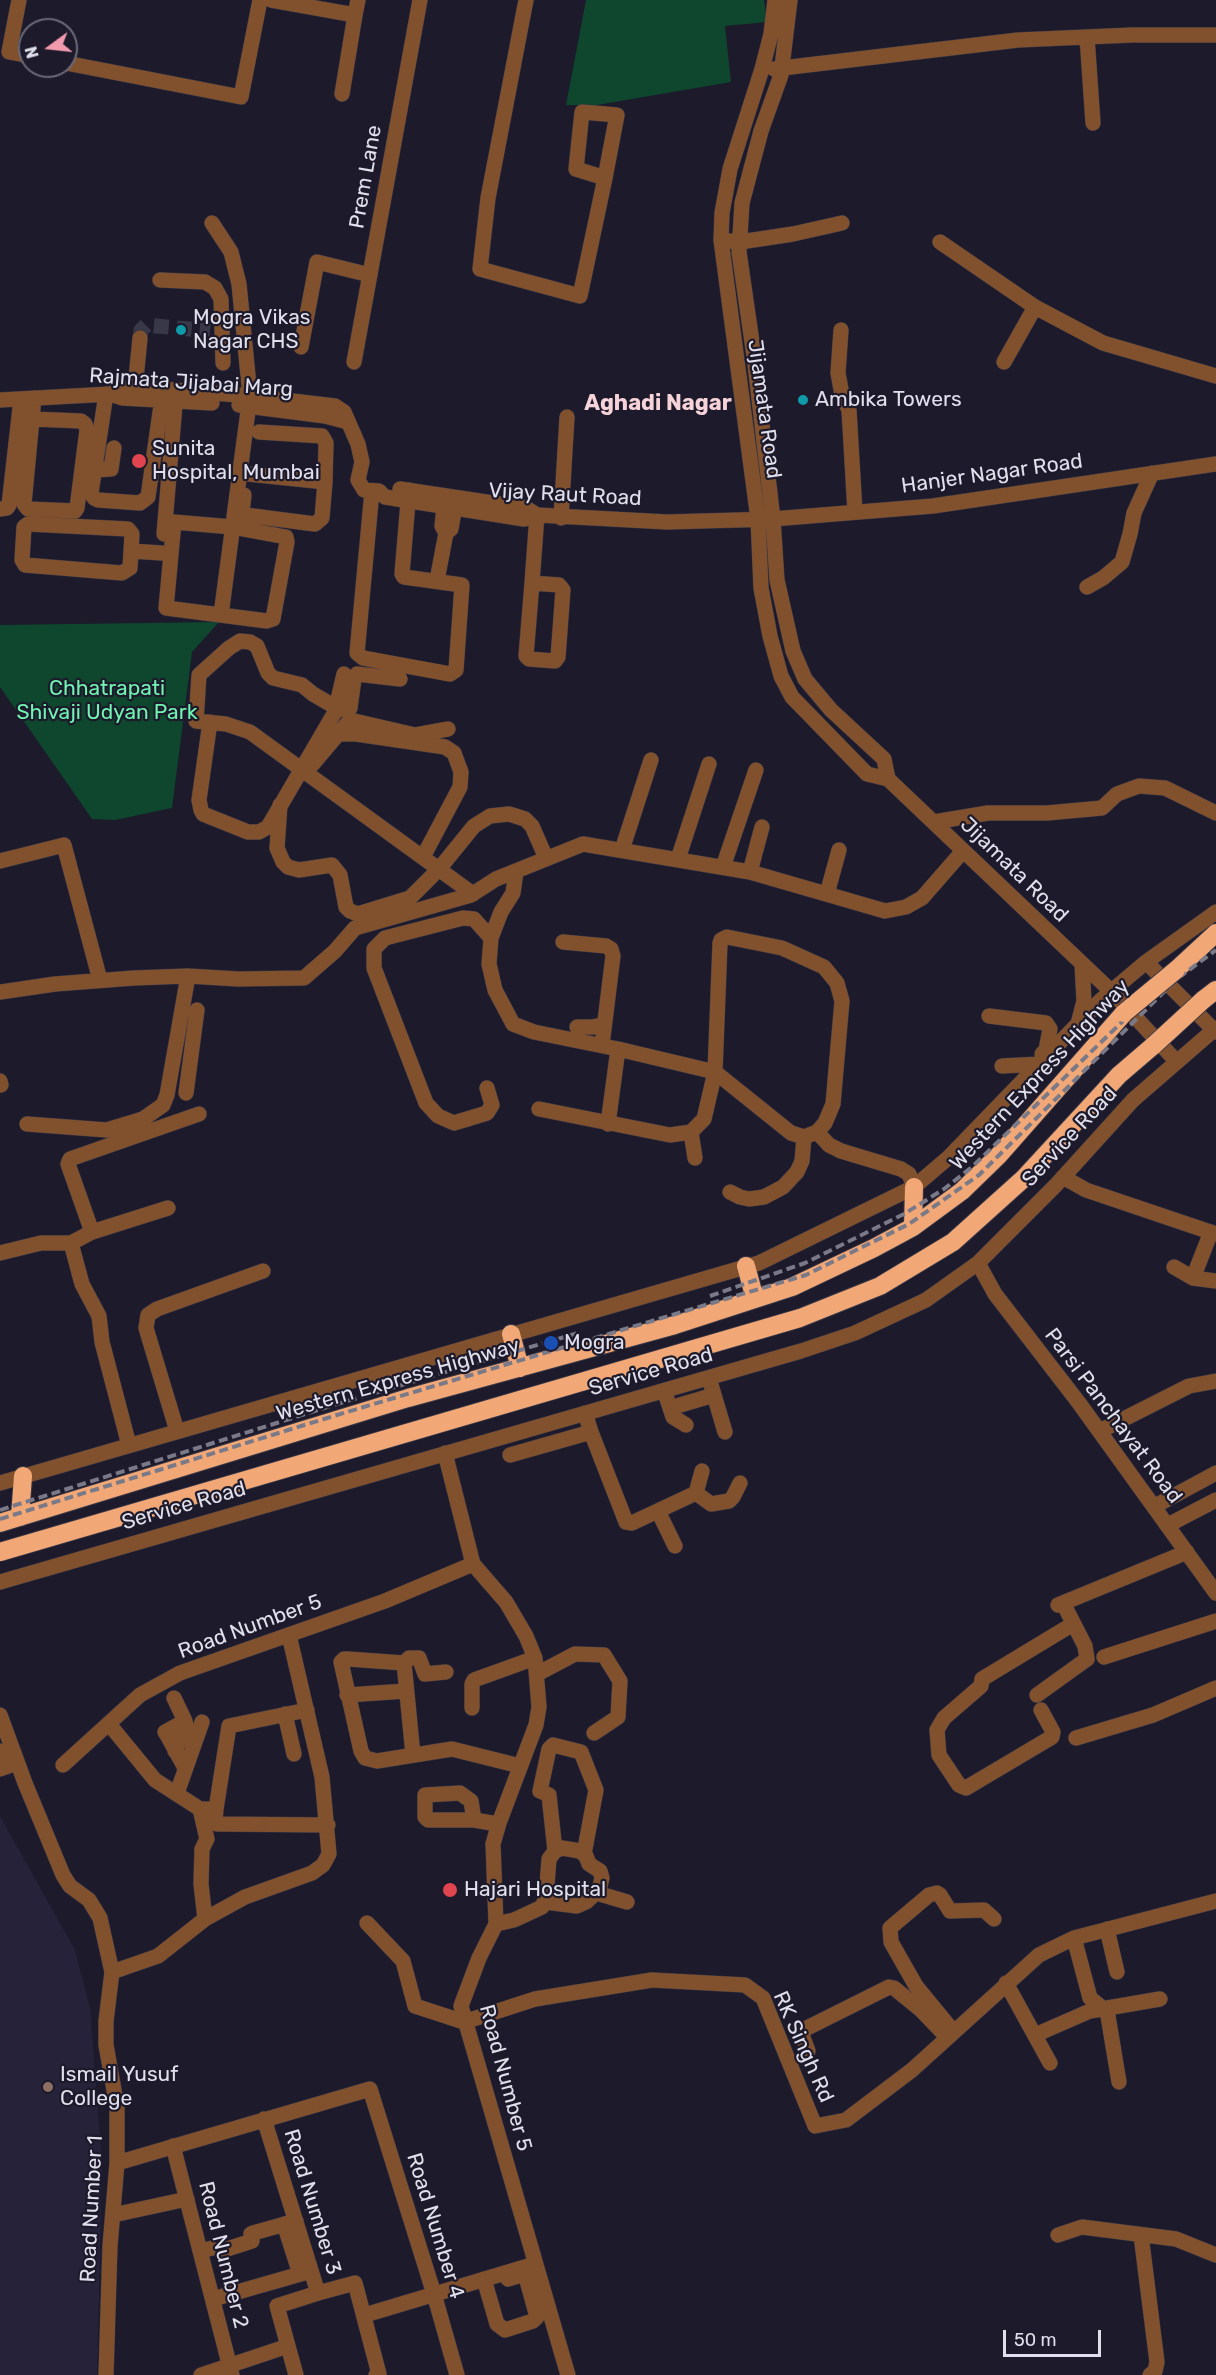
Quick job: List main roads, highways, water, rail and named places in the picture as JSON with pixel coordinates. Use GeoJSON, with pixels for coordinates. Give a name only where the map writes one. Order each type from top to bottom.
{"type":"FeatureCollection","features":[{"type":"Feature","properties":{"kind":"highway","name":"Western Express Highway"},"geometry":{"type":"LineString","coordinates":[[0,1523],[408,1398],[675,1325],[792,1287],[874,1248],[913,1227],[962,1191],[999,1155],[1124,1013],[1216,933]]}},
{"type":"Feature","properties":{"kind":"highway"},"geometry":{"type":"LineString","coordinates":[[0,1552],[800,1318],[880,1286],[953,1242],[1023,1179],[1119,1075],[1209,995]]}},
{"type":"Feature","properties":{"kind":"highway"},"geometry":{"type":"LineString","coordinates":[[913,1227],[915,1187]]}},
{"type":"Feature","properties":{"kind":"highway"},"geometry":{"type":"LineString","coordinates":[[746,1266],[755,1299]]}},
{"type":"Feature","properties":{"kind":"highway"},"geometry":{"type":"LineString","coordinates":[[512,1334],[520,1368]]}},
{"type":"Feature","properties":{"kind":"highway"},"geometry":{"type":"LineString","coordinates":[[20,1517],[23,1476]]}},
{"type":"Feature","properties":{"kind":"tunnel"},"geometry":{"type":"LineString","coordinates":[[140,338],[141,330],[146,325],[210,331]]}},
{"type":"Feature","properties":{"kind":"railway"},"geometry":{"type":"LineString","coordinates":[[0,1519],[337,1415],[806,1275],[909,1224],[979,1175],[1177,979],[1216,950]]}},
{"type":"Feature","properties":{"kind":"railway"},"geometry":{"type":"LineString","coordinates":[[710,1296],[805,1263],[904,1214],[944,1189],[972,1167],[1123,1021]]}},
{"type":"Feature","properties":{"kind":"railway"},"geometry":{"type":"LineString","coordinates":[[0,1510],[334,1405],[578,1333]]}},
{"type":"Feature","properties":{"kind":"place","name":"Mogra Vikas Nagar CHS"},"geometry":{"type":"Point","coordinates":[181,330]}},
{"type":"Feature","properties":{"kind":"place","name":"Ambika Towers"},"geometry":{"type":"Point","coordinates":[803,400]}},
{"type":"Feature","properties":{"kind":"place","name":"Sunita Hospital, Mumbai"},"geometry":{"type":"Point","coordinates":[139,461]}},
{"type":"Feature","properties":{"kind":"place","name":"Mogra"},"geometry":{"type":"Point","coordinates":[551,1343]}},
{"type":"Feature","properties":{"kind":"place","name":"Hajari Hospital"},"geometry":{"type":"Point","coordinates":[450,1890]}},
{"type":"Feature","properties":{"kind":"place","name":"Ismail Yusuf College"},"geometry":{"type":"Point","coordinates":[48,2087]}},
{"type":"Feature","properties":{"kind":"district","name":"Aghadi Nagar"},"geometry":{"type":"Point","coordinates":[658,404]}},
{"type":"Feature","properties":{"kind":"park label","name":"Chhatrapati Shivaji Udyan Park"},"geometry":{"type":"Point","coordinates":[107,701]}}]}
